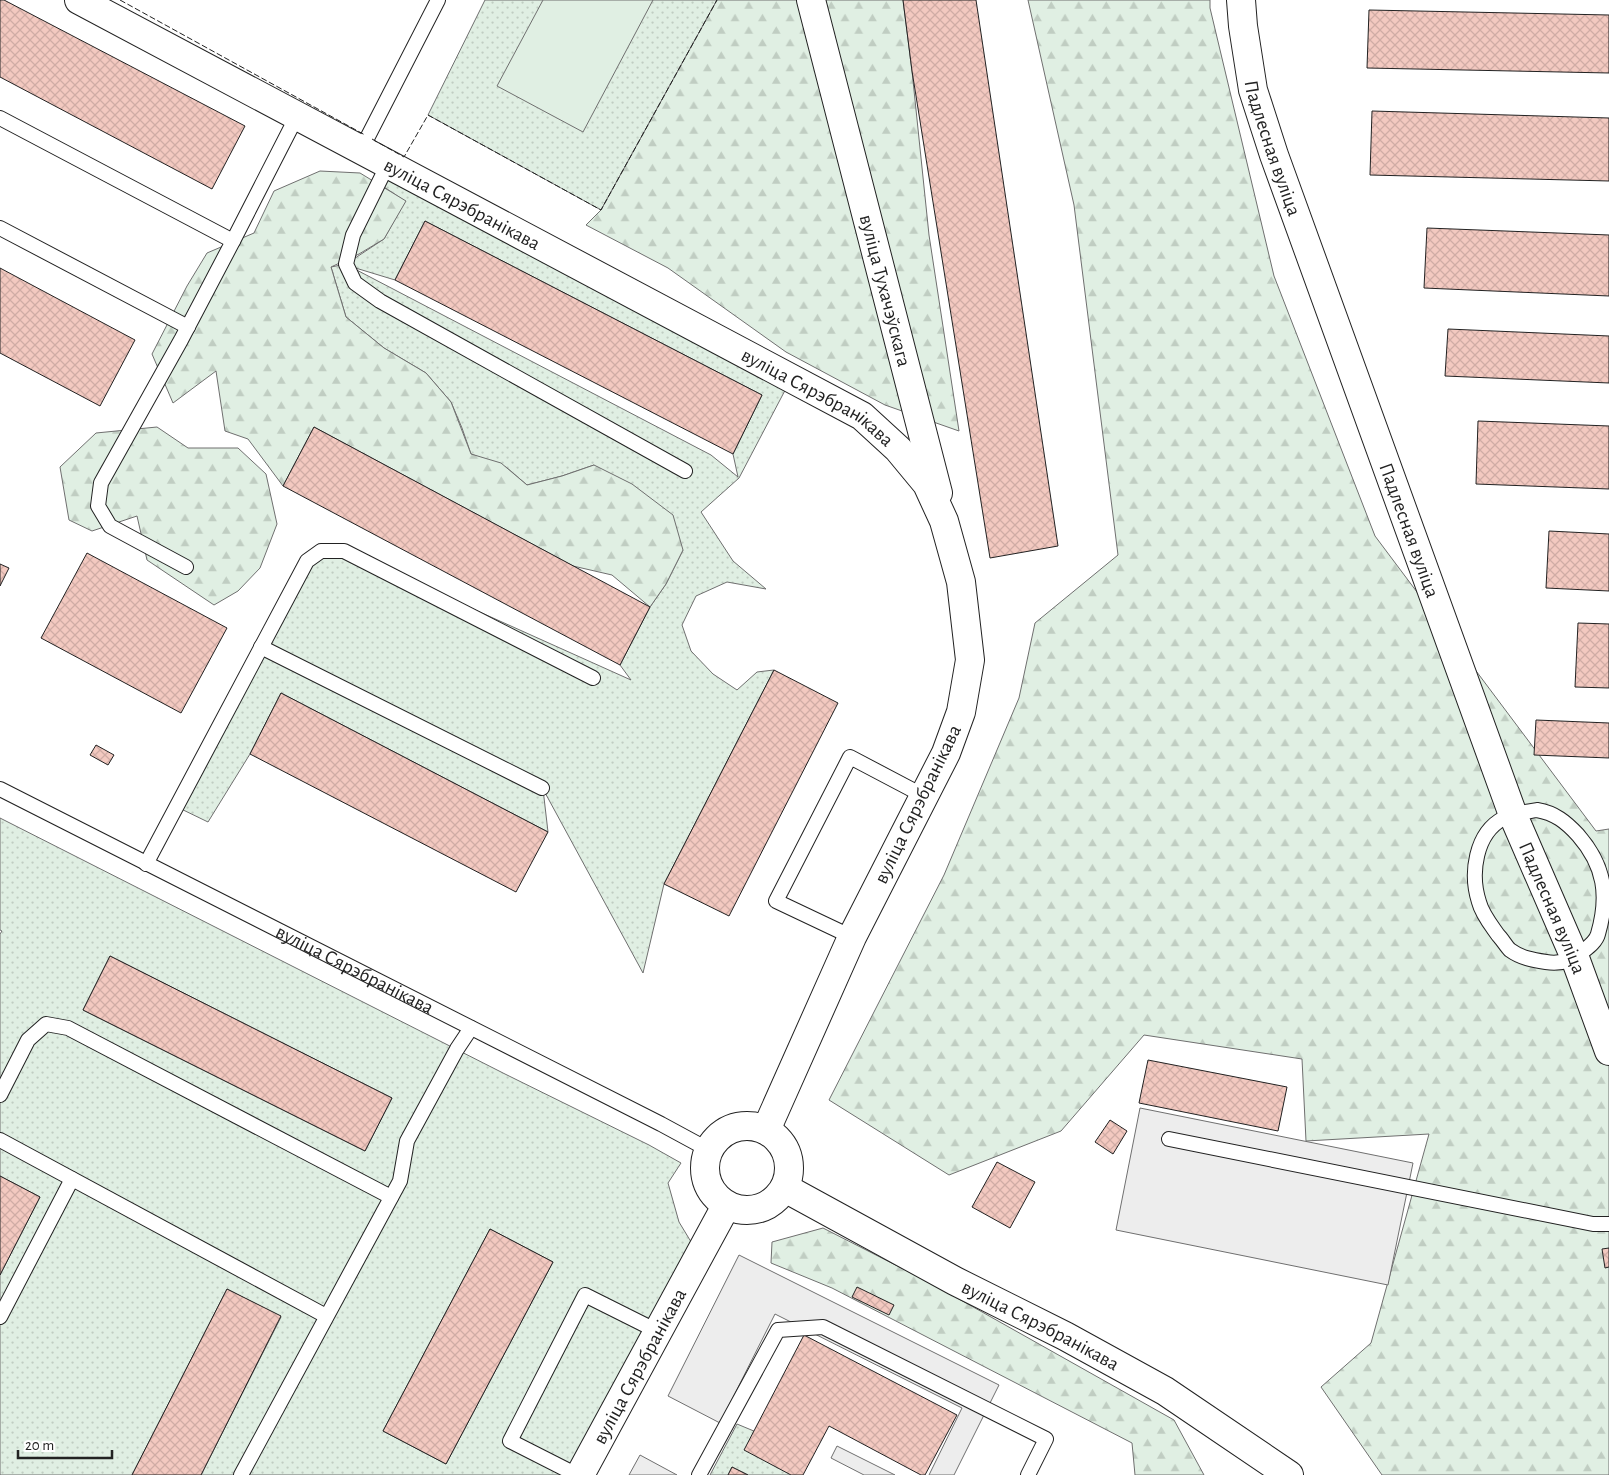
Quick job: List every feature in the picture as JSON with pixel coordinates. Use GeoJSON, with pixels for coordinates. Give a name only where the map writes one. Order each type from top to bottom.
{"type":"FeatureCollection","features":[{"type":"Feature","properties":{"kind":"street","name":"вуліца Сярэбранікава"},"geometry":{"type":"LineString","coordinates":[[78,0],[862,416],[898,449],[926,484],[944,521],[961,582],[970,660],[961,712],[946,753],[852,937],[766,1130]]}},
{"type":"Feature","properties":{"kind":"street","name":"вуліца Тухачэўскага"},"geometry":{"type":"LineString","coordinates":[[811,0],[961,582]]}},
{"type":"Feature","properties":{"kind":"street","name":"Падлесная вуліца"},"geometry":{"type":"LineString","coordinates":[[1241,0],[1253,90],[1274,155],[1513,815],[1576,958],[1609,1051]]}},
{"type":"Feature","properties":{"kind":"street"},"geometry":{"type":"LineString","coordinates":[[740,1126],[754,1126],[766,1130],[777,1138],[788,1155],[790,1175],[786,1188],[777,1199],[760,1209],[753,1211],[739,1210],[726,1206],[716,1198],[709,1187],[705,1175],[705,1162],[709,1150],[716,1139],[727,1131],[740,1126]]}},
{"type":"Feature","properties":{"kind":"street","name":"вуліца Сярэбранікава"},"geometry":{"type":"LineString","coordinates":[[786,1188],[954,1281],[1065,1336],[1165,1391],[1289,1475]]}},
{"type":"Feature","properties":{"kind":"street","name":"вуліца Сярэбранікава"},"geometry":{"type":"LineString","coordinates":[[579,1475],[726,1206]]}},
{"type":"Feature","properties":{"kind":"lane"},"geometry":{"type":"LineString","coordinates":[[361,150],[438,0]]}},
{"type":"Feature","properties":{"kind":"lane"},"geometry":{"type":"LineString","coordinates":[[186,568],[110,526],[98,506],[101,483],[188,327],[297,116]]}},
{"type":"Feature","properties":{"kind":"lane"},"geometry":{"type":"LineString","coordinates":[[0,118],[233,241]]}},
{"type":"Feature","properties":{"kind":"lane"},"geometry":{"type":"LineString","coordinates":[[388,164],[353,234],[346,264],[356,284],[380,301],[685,471]]}},
{"type":"Feature","properties":{"kind":"lane"},"geometry":{"type":"LineString","coordinates":[[0,228],[188,327]]}},
{"type":"Feature","properties":{"kind":"lane"},"geometry":{"type":"LineString","coordinates":[[146,864],[307,561],[321,551],[344,551],[593,678]]}},
{"type":"Feature","properties":{"kind":"lane"},"geometry":{"type":"LineString","coordinates":[[261,647],[542,788]]}},
{"type":"Feature","properties":{"kind":"lane"},"geometry":{"type":"LineString","coordinates":[[852,937],[776,901],[850,757],[924,796]]}},
{"type":"Feature","properties":{"kind":"lane","name":"вуліца Сярэбранікава"},"geometry":{"type":"LineString","coordinates":[[0,790],[709,1150]]}},
{"type":"Feature","properties":{"kind":"lane"},"geometry":{"type":"LineString","coordinates":[[1537,810],[1549,812],[1564,820],[1595,857],[1602,877],[1604,896],[1603,917],[1597,939],[1576,958],[1558,964],[1528,960],[1510,949],[1490,924],[1479,903],[1474,877],[1479,847],[1492,826],[1504,818],[1537,810]]}},
{"type":"Feature","properties":{"kind":"lane"},"geometry":{"type":"LineString","coordinates":[[0,1095],[28,1040],[46,1024],[68,1028],[391,1197]]}},
{"type":"Feature","properties":{"kind":"lane"},"geometry":{"type":"LineString","coordinates":[[241,1475],[400,1181],[407,1141],[457,1049],[471,1028]]}},
{"type":"Feature","properties":{"kind":"lane"},"geometry":{"type":"LineString","coordinates":[[1169,1139],[1593,1224],[1609,1224]]}},
{"type":"Feature","properties":{"kind":"lane"},"geometry":{"type":"LineString","coordinates":[[0,1140],[326,1316]]}},
{"type":"Feature","properties":{"kind":"lane"},"geometry":{"type":"LineString","coordinates":[[0,1317],[72,1179]]}},
{"type":"Feature","properties":{"kind":"lane"},"geometry":{"type":"LineString","coordinates":[[579,1475],[510,1441],[585,1295],[658,1332]]}},
{"type":"Feature","properties":{"kind":"lane"},"geometry":{"type":"LineString","coordinates":[[699,1475],[778,1330],[823,1327],[1046,1439],[1028,1475]]}},
{"type":"Feature","properties":{"kind":"green space"},"geometry":{"type":"Polygon","coordinates":[[[485,0],[717,0],[601,210],[428,115],[485,0]]]}},
{"type":"Feature","properties":{"kind":"green space"},"geometry":{"type":"Polygon","coordinates":[[[543,0],[653,0],[583,132],[497,86],[543,0]]]}},
{"type":"Feature","properties":{"kind":"green space"},"geometry":{"type":"Polygon","coordinates":[[[717,0],[903,0],[929,235],[959,431],[885,405],[786,352],[668,268],[586,225],[601,210],[717,0]]]}},
{"type":"Feature","properties":{"kind":"green space"},"geometry":{"type":"Polygon","coordinates":[[[1028,0],[1210,0],[1210,8],[1274,276],[1375,536],[1596,831],[1609,829],[1609,1475],[1382,1475],[1321,1387],[1371,1343],[1429,1134],[1306,1141],[1302,1059],[1144,1035],[1061,1131],[949,1175],[829,1100],[944,875],[1019,698],[1035,623],[1118,555],[1074,205],[1028,0]]]}},
{"type":"Feature","properties":{"kind":"green space"},"geometry":{"type":"Polygon","coordinates":[[[381,161],[791,379],[739,478],[701,512],[733,561],[766,589],[727,582],[696,596],[682,625],[691,651],[713,674],[737,690],[757,672],[774,670],[664,884],[643,973],[543,789],[548,832],[281,693],[250,754],[208,822],[175,806],[307,561],[344,551],[631,680],[620,665],[650,607],[666,584],[683,550],[594,465],[527,485],[506,467],[471,454],[451,402],[426,373],[384,348],[346,317],[331,267],[346,264],[384,239],[405,201],[378,183],[381,161]],[[425,221],[395,280],[349,266],[711,455],[738,477],[733,454],[762,395],[425,221]]]}},
{"type":"Feature","properties":{"kind":"green space"},"geometry":{"type":"Polygon","coordinates":[[[320,171],[360,173],[406,201],[384,239],[359,254],[331,267],[346,317],[384,348],[426,373],[451,402],[471,454],[501,463],[527,485],[594,465],[632,484],[673,515],[683,550],[666,584],[650,607],[612,575],[573,566],[314,427],[283,486],[248,439],[225,431],[216,371],[173,403],[152,354],[187,286],[207,253],[254,233],[274,191],[320,171]]]}},
{"type":"Feature","properties":{"kind":"green space"},"geometry":{"type":"Polygon","coordinates":[[[157,427],[188,448],[238,448],[266,474],[277,524],[260,568],[238,591],[214,605],[147,560],[137,516],[92,531],[69,520],[60,467],[96,433],[157,427]]]}},
{"type":"Feature","properties":{"kind":"green space"},"geometry":{"type":"Polygon","coordinates":[[[0,818],[649,1145],[681,1163],[668,1183],[679,1222],[699,1255],[580,1475],[201,1475],[281,1317],[227,1289],[132,1475],[0,1475],[0,1275],[40,1197],[0,1176],[0,934],[2,931],[0,930],[0,818]],[[110,956],[83,1010],[365,1151],[392,1098],[110,956]],[[490,1229],[383,1431],[446,1464],[553,1262],[490,1229]]]}},
{"type":"Feature","properties":{"kind":"green space"},"geometry":{"type":"Polygon","coordinates":[[[823,1228],[927,1281],[1174,1420],[1204,1475],[1135,1475],[1132,1443],[832,1288],[771,1263],[772,1242],[823,1228]]]}},
{"type":"Feature","properties":{"kind":"green space"},"geometry":{"type":"Polygon","coordinates":[[[737,1424],[761,1434],[801,1475],[748,1475],[732,1467],[728,1475],[710,1475],[737,1424]]]}},
{"type":"Feature","properties":{"kind":"shaded area"},"geometry":{"type":"Polygon","coordinates":[[[1140,1108],[1413,1163],[1388,1285],[1116,1230],[1140,1108]]]}},
{"type":"Feature","properties":{"kind":"shaded area"},"geometry":{"type":"Polygon","coordinates":[[[739,1255],[999,1385],[954,1475],[929,1475],[962,1408],[775,1314],[720,1423],[668,1396],[739,1255]]]}},
{"type":"Feature","properties":{"kind":"shaded area"},"geometry":{"type":"Polygon","coordinates":[[[837,1446],[895,1475],[864,1475],[831,1458],[837,1446]]]}},
{"type":"Feature","properties":{"kind":"shaded area"},"geometry":{"type":"Polygon","coordinates":[[[640,1455],[677,1475],[629,1475],[640,1455]]]}},
{"type":"Feature","properties":{"kind":"building"},"geometry":{"type":"Polygon","coordinates":[[[0,0],[4,0],[245,126],[212,189],[0,77],[0,0]]]}},
{"type":"Feature","properties":{"kind":"building"},"geometry":{"type":"Polygon","coordinates":[[[903,0],[976,0],[1058,546],[990,558],[912,71],[903,0]]]}},
{"type":"Feature","properties":{"kind":"building"},"geometry":{"type":"Polygon","coordinates":[[[1369,10],[1609,15],[1609,73],[1367,68],[1369,10]]]}},
{"type":"Feature","properties":{"kind":"building"},"geometry":{"type":"Polygon","coordinates":[[[1372,111],[1609,118],[1609,181],[1370,175],[1372,111]]]}},
{"type":"Feature","properties":{"kind":"building"},"geometry":{"type":"Polygon","coordinates":[[[425,221],[762,395],[733,454],[395,280],[425,221]]]}},
{"type":"Feature","properties":{"kind":"building"},"geometry":{"type":"Polygon","coordinates":[[[1427,228],[1609,235],[1609,296],[1424,288],[1427,228]]]}},
{"type":"Feature","properties":{"kind":"building"},"geometry":{"type":"Polygon","coordinates":[[[0,268],[135,340],[100,406],[0,353],[0,268]]]}},
{"type":"Feature","properties":{"kind":"building"},"geometry":{"type":"Polygon","coordinates":[[[1448,329],[1609,336],[1609,383],[1445,376],[1448,329]]]}},
{"type":"Feature","properties":{"kind":"building"},"geometry":{"type":"Polygon","coordinates":[[[1478,421],[1609,426],[1609,489],[1476,484],[1478,421]]]}},
{"type":"Feature","properties":{"kind":"building"},"geometry":{"type":"Polygon","coordinates":[[[314,427],[650,607],[620,665],[283,486],[314,427]]]}},
{"type":"Feature","properties":{"kind":"building"},"geometry":{"type":"Polygon","coordinates":[[[1549,531],[1609,534],[1609,591],[1546,588],[1549,531]]]}},
{"type":"Feature","properties":{"kind":"building"},"geometry":{"type":"Polygon","coordinates":[[[87,553],[227,628],[181,713],[41,638],[87,553]]]}},
{"type":"Feature","properties":{"kind":"building"},"geometry":{"type":"Polygon","coordinates":[[[0,564],[9,568],[0,586],[0,564]]]}},
{"type":"Feature","properties":{"kind":"building"},"geometry":{"type":"Polygon","coordinates":[[[1578,623],[1609,624],[1609,688],[1575,687],[1578,623]]]}},
{"type":"Feature","properties":{"kind":"building"},"geometry":{"type":"Polygon","coordinates":[[[774,670],[838,703],[729,916],[664,884],[774,670]]]}},
{"type":"Feature","properties":{"kind":"building"},"geometry":{"type":"Polygon","coordinates":[[[281,693],[548,832],[516,892],[250,754],[281,693]]]}},
{"type":"Feature","properties":{"kind":"building"},"geometry":{"type":"Polygon","coordinates":[[[1536,720],[1609,723],[1609,758],[1534,755],[1536,720]]]}},
{"type":"Feature","properties":{"kind":"building"},"geometry":{"type":"Polygon","coordinates":[[[96,745],[114,755],[108,765],[90,755],[96,745]]]}},
{"type":"Feature","properties":{"kind":"building"},"geometry":{"type":"Polygon","coordinates":[[[110,956],[392,1098],[365,1151],[83,1010],[110,956]]]}},
{"type":"Feature","properties":{"kind":"building"},"geometry":{"type":"Polygon","coordinates":[[[1148,1060],[1287,1087],[1278,1131],[1139,1103],[1148,1060]]]}},
{"type":"Feature","properties":{"kind":"building"},"geometry":{"type":"Polygon","coordinates":[[[1110,1120],[1127,1131],[1113,1154],[1095,1142],[1110,1120]]]}},
{"type":"Feature","properties":{"kind":"building"},"geometry":{"type":"Polygon","coordinates":[[[997,1162],[1035,1182],[1010,1228],[972,1207],[997,1162]]]}},
{"type":"Feature","properties":{"kind":"building"},"geometry":{"type":"Polygon","coordinates":[[[0,1176],[40,1197],[0,1275],[0,1176]]]}},
{"type":"Feature","properties":{"kind":"building"},"geometry":{"type":"Polygon","coordinates":[[[490,1229],[553,1262],[446,1464],[383,1431],[490,1229]]]}},
{"type":"Feature","properties":{"kind":"building"},"geometry":{"type":"Polygon","coordinates":[[[1609,1248],[1609,1267],[1605,1268],[1602,1249],[1609,1248]]]}},
{"type":"Feature","properties":{"kind":"building"},"geometry":{"type":"Polygon","coordinates":[[[857,1287],[894,1305],[889,1315],[852,1297],[857,1287]]]}},
{"type":"Feature","properties":{"kind":"building"},"geometry":{"type":"Polygon","coordinates":[[[227,1289],[281,1316],[201,1475],[132,1475],[227,1289]]]}},
{"type":"Feature","properties":{"kind":"building"},"geometry":{"type":"Polygon","coordinates":[[[804,1335],[957,1415],[925,1475],[921,1475],[829,1426],[803,1475],[791,1475],[744,1450],[804,1335]]]}},
{"type":"Feature","properties":{"kind":"building"},"geometry":{"type":"Polygon","coordinates":[[[732,1467],[748,1475],[728,1475],[732,1467]]]}},
{"type":"Feature","properties":{"kind":"fence"},"geometry":{"type":"LineString","coordinates":[[120,0],[365,135]]}},
{"type":"Feature","properties":{"kind":"fence"},"geometry":{"type":"LineString","coordinates":[[372,139],[404,157],[428,115],[601,210],[717,0]]}}]}
